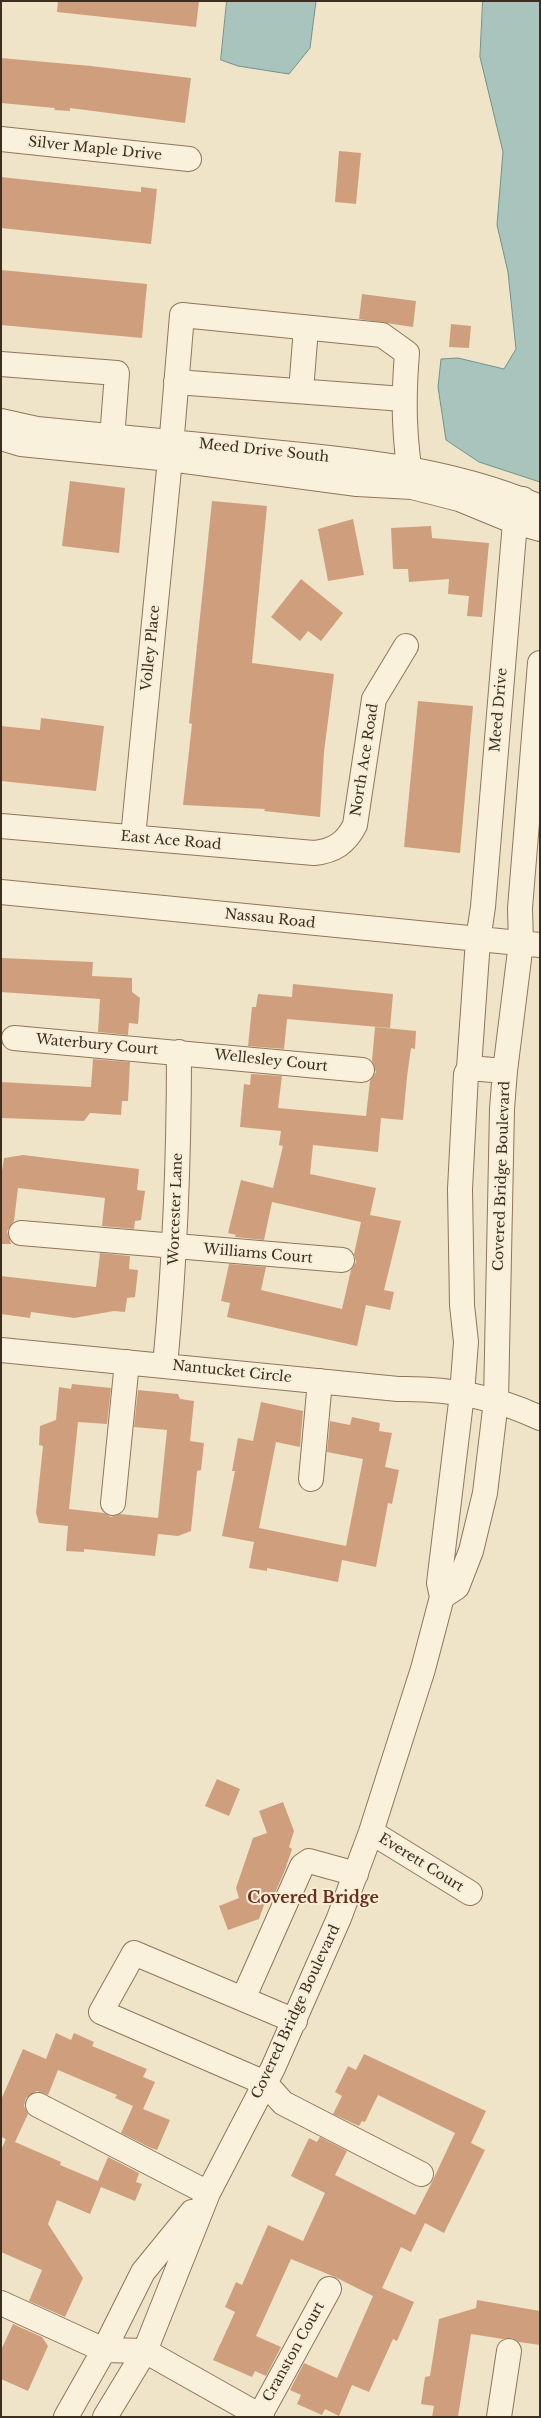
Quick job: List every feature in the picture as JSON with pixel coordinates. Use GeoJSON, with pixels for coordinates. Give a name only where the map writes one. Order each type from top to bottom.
{"type":"FeatureCollection","features":[{"type":"Feature","properties":{"kind":"street","name":"Silver Maple Drive"},"geometry":{"type":"LineString","coordinates":[[1,139],[189,159]]}},
{"type":"Feature","properties":{"kind":"street","name":"Volley Place"},"geometry":{"type":"LineString","coordinates":[[133,837],[171,451],[182,315],[306,328]]}},
{"type":"Feature","properties":{"kind":"street"},"geometry":{"type":"LineString","coordinates":[[301,391],[306,328],[382,335],[407,353],[403,399],[404,444],[410,478]]}},
{"type":"Feature","properties":{"kind":"street"},"geometry":{"type":"LineString","coordinates":[[1,364],[117,373],[112,445]]}},
{"type":"Feature","properties":{"kind":"street"},"geometry":{"type":"LineString","coordinates":[[176,382],[403,399]]}},
{"type":"Feature","properties":{"kind":"street","name":"Meed Drive South"},"geometry":{"type":"LineString","coordinates":[[1,421],[112,445]]}},
{"type":"Feature","properties":{"kind":"street","name":"Meed Drive South"},"geometry":{"type":"LineString","coordinates":[[1,438],[21,444],[112,445],[171,451],[357,484],[410,478],[497,490],[531,503]]}},
{"type":"Feature","properties":{"kind":"street","name":"Meed Drive South"},"geometry":{"type":"LineString","coordinates":[[410,478],[515,522],[540,530]]}},
{"type":"Feature","properties":{"kind":"street","name":"Meed Drive"},"geometry":{"type":"LineString","coordinates":[[469,1068],[478,940],[483,907],[515,522],[531,503]]}},
{"type":"Feature","properties":{"kind":"street","name":"North Ace Road"},"geometry":{"type":"LineString","coordinates":[[339,846],[349,837],[355,825],[374,699],[406,646]]}},
{"type":"Feature","properties":{"kind":"street"},"geometry":{"type":"LineString","coordinates":[[505,1071],[530,944],[520,908],[540,663]]}},
{"type":"Feature","properties":{"kind":"street","name":"East Ace Road"},"geometry":{"type":"LineString","coordinates":[[1,826],[314,853],[327,851],[339,846]]}},
{"type":"Feature","properties":{"kind":"street","name":"Nassau Road"},"geometry":{"type":"LineString","coordinates":[[1,892],[530,944]]}},
{"type":"Feature","properties":{"kind":"street","name":"Waterbury Court"},"geometry":{"type":"LineString","coordinates":[[14,1038],[179,1052]]}},
{"type":"Feature","properties":{"kind":"street","name":"Wellesley Court"},"geometry":{"type":"LineString","coordinates":[[179,1052],[362,1070]]}},
{"type":"Feature","properties":{"kind":"street","name":"Worcester Lane"},"geometry":{"type":"LineString","coordinates":[[165,1366],[174,1266],[179,1165],[179,1052]]}},
{"type":"Feature","properties":{"kind":"street","name":"Covered Bridge Boulevard"},"geometry":{"type":"LineString","coordinates":[[105,2417],[145,2351],[208,2193],[295,2021],[339,1918],[371,1832],[423,1669],[442,1597],[439,1583],[462,1394],[466,1342],[462,1305],[460,1189],[466,1074],[469,1068],[505,1071],[502,1109],[496,1401],[485,1493],[470,1551],[457,1587],[442,1597]]}},
{"type":"Feature","properties":{"kind":"street","name":"Williams Court"},"geometry":{"type":"LineString","coordinates":[[21,1233],[342,1260]]}},
{"type":"Feature","properties":{"kind":"street","name":"Nantucket Circle"},"geometry":{"type":"LineString","coordinates":[[1,1350],[320,1381],[441,1390],[496,1401],[540,1418]]}},
{"type":"Feature","properties":{"kind":"street"},"geometry":{"type":"LineString","coordinates":[[113,1503],[127,1362]]}},
{"type":"Feature","properties":{"kind":"street"},"geometry":{"type":"LineString","coordinates":[[310,1479],[320,1381]]}},
{"type":"Feature","properties":{"kind":"street","name":"Everett Court"},"geometry":{"type":"LineString","coordinates":[[371,1832],[470,1893]]}},
{"type":"Feature","properties":{"kind":"street"},"geometry":{"type":"LineString","coordinates":[[243,1999],[302,1866],[309,1861],[317,1862],[356,1874]]}},
{"type":"Feature","properties":{"kind":"street"},"geometry":{"type":"LineString","coordinates":[[295,2021],[134,1953],[101,2012],[265,2083],[283,2103],[421,2174]]}},
{"type":"Feature","properties":{"kind":"street"},"geometry":{"type":"LineString","coordinates":[[38,2105],[208,2193]]}},
{"type":"Feature","properties":{"kind":"street","name":"Covered Bridge Boulevard"},"geometry":{"type":"LineString","coordinates":[[66,2417],[104,2350],[143,2272],[208,2193]]}},
{"type":"Feature","properties":{"kind":"street","name":"Cranston Court"},"geometry":{"type":"LineString","coordinates":[[260,2416],[329,2289]]}},
{"type":"Feature","properties":{"kind":"street"},"geometry":{"type":"LineString","coordinates":[[1,2303],[104,2350],[145,2351],[260,2416]]}},
{"type":"Feature","properties":{"kind":"street"},"geometry":{"type":"LineString","coordinates":[[499,2417],[510,2351]]}},
{"type":"Feature","properties":{"kind":"water"},"geometry":{"type":"Polygon","coordinates":[[[227,1],[316,1],[310,48],[289,74],[238,66],[221,60],[227,1]]]}},
{"type":"Feature","properties":{"kind":"water"},"geometry":{"type":"Polygon","coordinates":[[[483,1],[540,1],[540,482],[479,462],[446,440],[438,387],[441,359],[458,358],[504,369],[516,349],[508,272],[497,225],[503,152],[480,57],[483,1]]]}},
{"type":"Feature","properties":{"kind":"building"},"geometry":{"type":"Polygon","coordinates":[[[58,1],[199,1],[196,27],[57,12],[58,1]]]}},
{"type":"Feature","properties":{"kind":"building"},"geometry":{"type":"Polygon","coordinates":[[[1,58],[191,78],[185,123],[70,108],[70,111],[54,110],[55,108],[1,103],[1,58]]]}},
{"type":"Feature","properties":{"kind":"building"},"geometry":{"type":"Polygon","coordinates":[[[339,151],[361,153],[356,204],[335,202],[339,151]]]}},
{"type":"Feature","properties":{"kind":"building"},"geometry":{"type":"Polygon","coordinates":[[[1,177],[141,192],[141,187],[157,189],[151,244],[1,228],[1,177]]]}},
{"type":"Feature","properties":{"kind":"building"},"geometry":{"type":"Polygon","coordinates":[[[1,270],[147,284],[142,338],[1,325],[1,270]]]}},
{"type":"Feature","properties":{"kind":"building"},"geometry":{"type":"Polygon","coordinates":[[[362,294],[416,301],[413,327],[359,319],[362,294]]]}},
{"type":"Feature","properties":{"kind":"building"},"geometry":{"type":"Polygon","coordinates":[[[451,324],[471,326],[469,348],[449,347],[451,324]]]}},
{"type":"Feature","properties":{"kind":"building"},"geometry":{"type":"Polygon","coordinates":[[[70,481],[125,488],[119,553],[62,546],[70,481]]]}},
{"type":"Feature","properties":{"kind":"building"},"geometry":{"type":"Polygon","coordinates":[[[212,501],[267,506],[252,663],[334,674],[324,752],[320,817],[264,811],[265,809],[183,805],[192,724],[189,723],[212,501]]]}},
{"type":"Feature","properties":{"kind":"building"},"geometry":{"type":"Polygon","coordinates":[[[353,519],[364,575],[328,581],[318,529],[353,519]]]}},
{"type":"Feature","properties":{"kind":"building"},"geometry":{"type":"Polygon","coordinates":[[[431,526],[432,538],[489,543],[482,617],[467,616],[469,596],[448,594],[449,579],[409,582],[408,569],[393,569],[391,528],[431,526]]]}},
{"type":"Feature","properties":{"kind":"building"},"geometry":{"type":"Polygon","coordinates":[[[301,579],[343,613],[321,641],[308,631],[300,641],[271,617],[301,579]]]}},
{"type":"Feature","properties":{"kind":"building"},"geometry":{"type":"Polygon","coordinates":[[[418,701],[473,706],[460,853],[404,847],[418,701]]]}},
{"type":"Feature","properties":{"kind":"building"},"geometry":{"type":"Polygon","coordinates":[[[41,718],[104,726],[96,791],[1,781],[1,726],[40,730],[41,718]]]}},
{"type":"Feature","properties":{"kind":"building"},"geometry":{"type":"Polygon","coordinates":[[[1,958],[93,962],[92,976],[132,978],[132,992],[140,998],[138,1024],[129,1023],[128,1035],[98,1032],[100,999],[1,992],[1,958]]]}},
{"type":"Feature","properties":{"kind":"building"},"geometry":{"type":"Polygon","coordinates":[[[293,984],[393,994],[390,1028],[287,1019],[284,1049],[248,1046],[252,1007],[256,1007],[258,994],[292,997],[293,984]]]}},
{"type":"Feature","properties":{"kind":"building"},"geometry":{"type":"Polygon","coordinates":[[[375,1027],[416,1031],[415,1049],[411,1048],[403,1120],[381,1118],[378,1152],[313,1145],[310,1174],[376,1188],[370,1215],[401,1221],[384,1290],[394,1292],[390,1310],[366,1305],[357,1346],[227,1317],[230,1303],[221,1301],[229,1264],[266,1267],[261,1290],[342,1309],[351,1270],[356,1262],[354,1254],[361,1222],[272,1202],[264,1240],[235,1237],[236,1235],[228,1233],[241,1180],[273,1188],[283,1146],[279,1145],[281,1131],[240,1127],[244,1084],[250,1085],[251,1074],[282,1076],[278,1108],[366,1116],[370,1081],[376,1072],[372,1061],[375,1027]]]}},
{"type":"Feature","properties":{"kind":"building"},"geometry":{"type":"Polygon","coordinates":[[[93,1059],[130,1062],[128,1101],[122,1101],[121,1115],[90,1113],[84,1121],[1,1118],[1,1082],[91,1087],[93,1059]]]}},
{"type":"Feature","properties":{"kind":"building"},"geometry":{"type":"Polygon","coordinates":[[[23,1155],[139,1169],[137,1190],[145,1191],[141,1220],[135,1221],[134,1229],[102,1226],[105,1198],[18,1188],[14,1221],[7,1231],[11,1244],[1,1244],[1,1177],[4,1158],[23,1155]]]}},
{"type":"Feature","properties":{"kind":"building"},"geometry":{"type":"Polygon","coordinates":[[[100,1253],[130,1256],[129,1269],[138,1270],[135,1297],[127,1298],[125,1312],[114,1311],[74,1318],[31,1312],[30,1318],[1,1314],[1,1276],[96,1287],[100,1253]]]}},
{"type":"Feature","properties":{"kind":"building"},"geometry":{"type":"Polygon","coordinates":[[[72,1384],[111,1388],[107,1424],[78,1422],[69,1509],[104,1513],[111,1517],[120,1514],[158,1518],[167,1430],[134,1427],[138,1390],[178,1394],[180,1399],[194,1401],[190,1441],[204,1443],[201,1470],[197,1471],[191,1531],[178,1536],[158,1534],[155,1556],[84,1549],[84,1552],[66,1551],[68,1526],[39,1523],[36,1513],[43,1446],[39,1445],[40,1426],[56,1420],[59,1387],[71,1389],[72,1384]]]}},
{"type":"Feature","properties":{"kind":"building"},"geometry":{"type":"Polygon","coordinates":[[[261,1402],[303,1411],[300,1447],[276,1442],[259,1528],[346,1546],[363,1459],[327,1452],[330,1421],[350,1425],[352,1417],[380,1423],[379,1431],[392,1433],[385,1467],[399,1470],[392,1504],[388,1503],[376,1567],[342,1560],[338,1582],[267,1568],[267,1571],[249,1568],[254,1542],[222,1536],[235,1471],[232,1471],[238,1438],[253,1441],[261,1402]]]}},
{"type":"Feature","properties":{"kind":"building"},"geometry":{"type":"Polygon","coordinates":[[[217,1779],[240,1789],[229,1816],[205,1806],[217,1779]]]}},
{"type":"Feature","properties":{"kind":"building"},"geometry":{"type":"Polygon","coordinates":[[[283,1802],[294,1831],[289,1847],[292,1849],[285,1870],[271,1902],[264,1905],[259,1919],[228,1930],[219,1906],[239,1898],[236,1888],[253,1838],[267,1833],[259,1811],[283,1802]]]}},
{"type":"Feature","properties":{"kind":"building"},"geometry":{"type":"Polygon","coordinates":[[[56,2033],[71,2040],[74,2033],[94,2042],[92,2046],[147,2069],[143,2077],[155,2082],[143,2109],[170,2120],[157,2150],[151,2148],[121,2133],[133,2106],[115,2098],[117,2095],[58,2070],[48,2095],[37,2091],[26,2098],[24,2106],[28,2114],[15,2142],[61,2162],[60,2165],[98,2181],[108,2157],[139,2173],[136,2182],[142,2184],[135,2201],[101,2187],[90,2214],[57,2200],[48,2224],[83,2278],[65,2317],[29,2301],[42,2270],[1,2252],[1,2150],[6,2139],[1,2137],[1,2100],[23,2049],[46,2059],[56,2033]]]}},
{"type":"Feature","properties":{"kind":"building"},"geometry":{"type":"Polygon","coordinates":[[[364,2054],[486,2111],[471,2143],[485,2150],[444,2233],[425,2223],[411,2252],[401,2247],[382,2288],[414,2302],[397,2341],[393,2339],[369,2392],[352,2385],[339,2416],[325,2409],[322,2415],[297,2404],[301,2395],[290,2390],[304,2363],[337,2378],[373,2296],[335,2277],[291,2259],[256,2336],[281,2347],[266,2376],[255,2371],[252,2377],[213,2360],[235,2312],[225,2307],[236,2282],[242,2285],[268,2225],[303,2241],[325,2193],[291,2176],[309,2138],[317,2142],[320,2137],[347,2151],[335,2175],[415,2215],[433,2180],[455,2133],[378,2095],[365,2122],[362,2121],[359,2126],[333,2114],[342,2096],[335,2092],[348,2066],[356,2070],[364,2054]]]}},
{"type":"Feature","properties":{"kind":"building"},"geometry":{"type":"Polygon","coordinates":[[[477,2300],[540,2311],[540,2345],[519,2342],[512,2338],[503,2339],[471,2334],[458,2417],[432,2417],[434,2406],[421,2404],[425,2377],[430,2376],[439,2319],[476,2308],[477,2300]]]}},
{"type":"Feature","properties":{"kind":"building"},"geometry":{"type":"Polygon","coordinates":[[[13,2324],[42,2337],[48,2346],[28,2391],[1,2379],[1,2350],[13,2324]]]}},
{"type":"Feature","properties":{"kind":"district","name":"Covered Bridge"},"geometry":{"type":"Point","coordinates":[313,1898]}}]}
